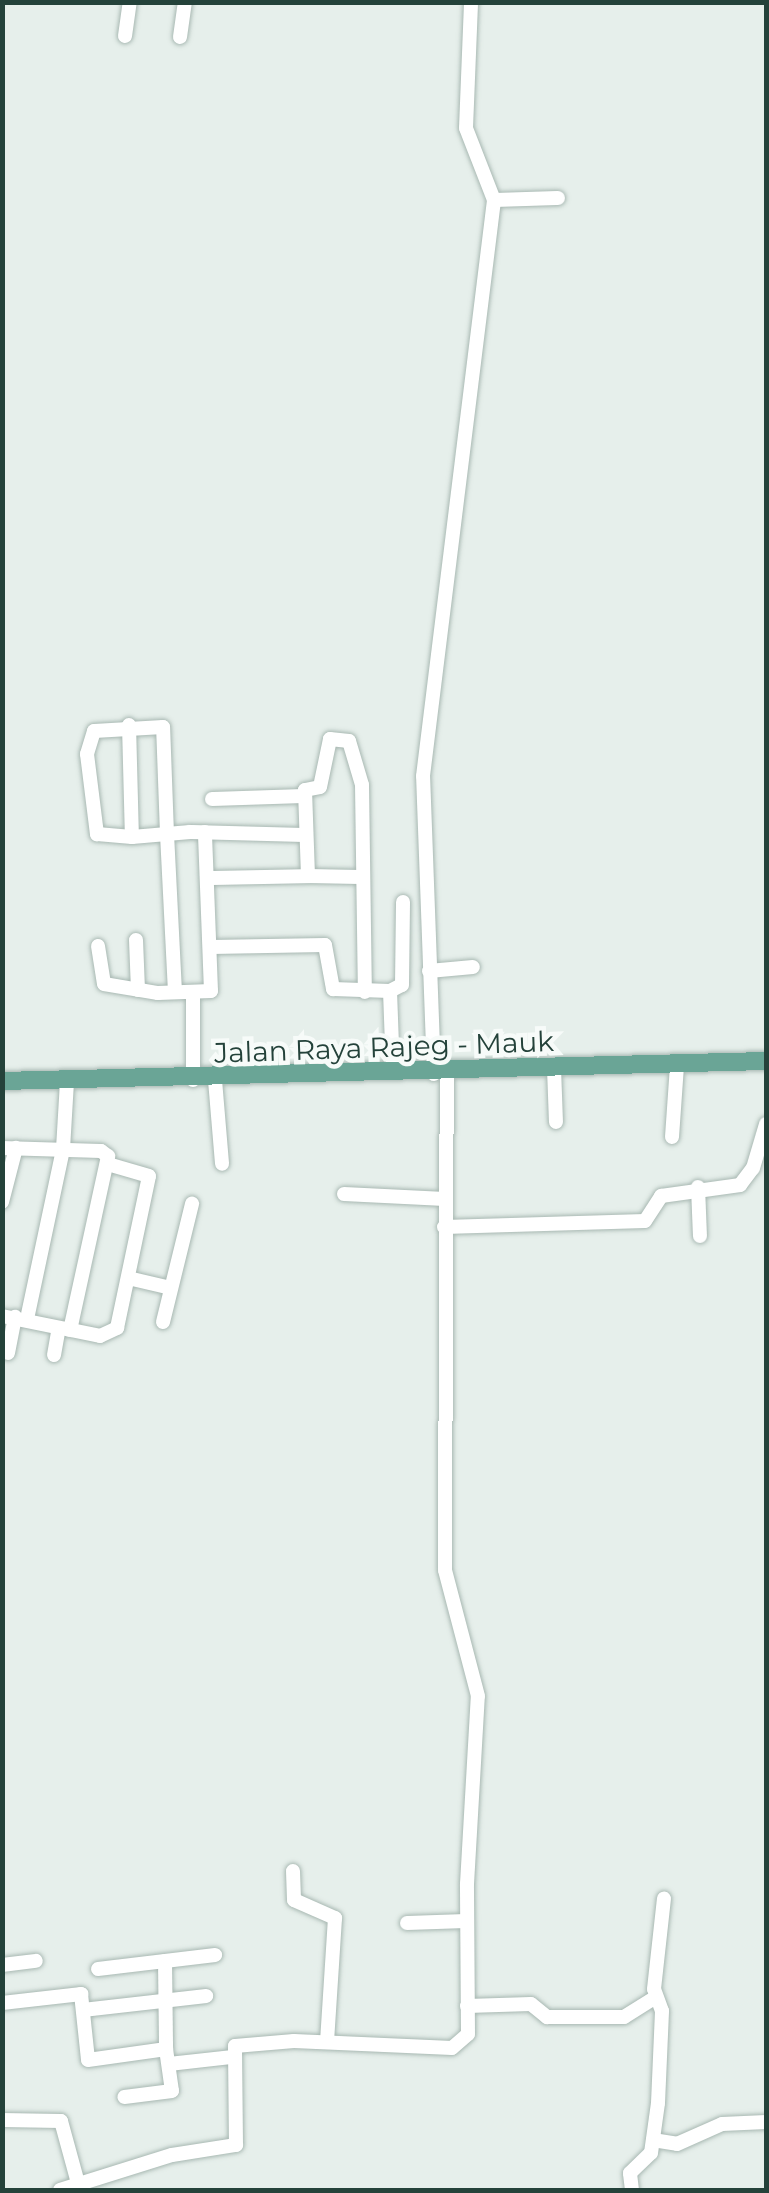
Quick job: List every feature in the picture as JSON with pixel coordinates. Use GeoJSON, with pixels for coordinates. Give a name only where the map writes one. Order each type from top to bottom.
{"type":"FeatureCollection","features":[{"type":"Feature","properties":{"kind":"main road","name":"Jalan Raya Rajeg - Mauk"},"geometry":{"type":"LineString","coordinates":[[2,1081],[215,1080],[393,1072],[766,1065]]}},
{"type":"Feature","properties":{"kind":"street"},"geometry":{"type":"LineString","coordinates":[[125,36],[130,2]]}},
{"type":"Feature","properties":{"kind":"street"},"geometry":{"type":"LineString","coordinates":[[180,37],[185,2]]}},
{"type":"Feature","properties":{"kind":"street"},"geometry":{"type":"LineString","coordinates":[[60,2190],[172,2155],[236,2146],[231,2057],[238,2044],[328,2042],[452,2048],[468,2034],[466,1921],[478,1696],[445,1570],[445,1198],[440,1072],[429,971],[424,776],[494,200],[466,128],[471,2]]}},
{"type":"Feature","properties":{"kind":"street"},"geometry":{"type":"LineString","coordinates":[[494,200],[558,198]]}},
{"type":"Feature","properties":{"kind":"street"},"geometry":{"type":"LineString","coordinates":[[176,992],[167,834],[164,727],[102,726],[91,736],[88,754],[93,830],[132,837],[167,834],[205,832],[306,836]]}},
{"type":"Feature","properties":{"kind":"street"},"geometry":{"type":"LineString","coordinates":[[128,726],[132,837]]}},
{"type":"Feature","properties":{"kind":"street"},"geometry":{"type":"LineString","coordinates":[[308,876],[304,796],[307,788],[320,787],[328,740],[349,741],[362,785],[360,877],[365,992]]}},
{"type":"Feature","properties":{"kind":"street"},"geometry":{"type":"LineString","coordinates":[[212,799],[304,796]]}},
{"type":"Feature","properties":{"kind":"street"},"geometry":{"type":"LineString","coordinates":[[98,946],[101,982],[138,990],[193,993],[213,986],[205,832]]}},
{"type":"Feature","properties":{"kind":"street"},"geometry":{"type":"LineString","coordinates":[[208,878],[360,877]]}},
{"type":"Feature","properties":{"kind":"street"},"geometry":{"type":"LineString","coordinates":[[212,947],[322,943],[333,989],[390,991],[402,985],[402,902]]}},
{"type":"Feature","properties":{"kind":"street"},"geometry":{"type":"LineString","coordinates":[[136,940],[138,990]]}},
{"type":"Feature","properties":{"kind":"street"},"geometry":{"type":"LineString","coordinates":[[429,971],[472,967]]}},
{"type":"Feature","properties":{"kind":"street"},"geometry":{"type":"LineString","coordinates":[[390,991],[393,1072]]}},
{"type":"Feature","properties":{"kind":"street"},"geometry":{"type":"LineString","coordinates":[[193,993],[194,1080]]}},
{"type":"Feature","properties":{"kind":"street"},"geometry":{"type":"LineString","coordinates":[[672,1137],[677,1065]]}},
{"type":"Feature","properties":{"kind":"street"},"geometry":{"type":"LineString","coordinates":[[554,1068],[556,1122]]}},
{"type":"Feature","properties":{"kind":"street"},"geometry":{"type":"LineString","coordinates":[[215,1080],[222,1164]]}},
{"type":"Feature","properties":{"kind":"street"},"geometry":{"type":"LineString","coordinates":[[8,1353],[62,1149],[66,1082]]}},
{"type":"Feature","properties":{"kind":"street"},"geometry":{"type":"LineString","coordinates":[[444,1227],[645,1221],[661,1196],[698,1187],[740,1186],[754,1168],[766,1124]]}},
{"type":"Feature","properties":{"kind":"street"},"geometry":{"type":"LineString","coordinates":[[2,1202],[9,1148],[62,1149],[107,1159],[149,1176],[112,1334],[65,1329],[15,1317]]}},
{"type":"Feature","properties":{"kind":"street"},"geometry":{"type":"LineString","coordinates":[[54,1355],[65,1329],[107,1159]]}},
{"type":"Feature","properties":{"kind":"street"},"geometry":{"type":"LineString","coordinates":[[698,1187],[700,1236]]}},
{"type":"Feature","properties":{"kind":"street"},"geometry":{"type":"LineString","coordinates":[[344,1194],[445,1198]]}},
{"type":"Feature","properties":{"kind":"street"},"geometry":{"type":"LineString","coordinates":[[163,1322],[192,1204]]}},
{"type":"Feature","properties":{"kind":"street"},"geometry":{"type":"LineString","coordinates":[[128,1278],[171,1288]]}},
{"type":"Feature","properties":{"kind":"street"},"geometry":{"type":"LineString","coordinates":[[293,1871],[294,1900],[335,1918],[328,2042]]}},
{"type":"Feature","properties":{"kind":"street"},"geometry":{"type":"LineString","coordinates":[[632,2190],[631,2170],[651,2153],[653,2140],[662,2011],[655,1998],[664,1899]]}},
{"type":"Feature","properties":{"kind":"street"},"geometry":{"type":"LineString","coordinates":[[407,1923],[466,1921]]}},
{"type":"Feature","properties":{"kind":"street"},"geometry":{"type":"LineString","coordinates":[[98,1968],[215,1955]]}},
{"type":"Feature","properties":{"kind":"street"},"geometry":{"type":"LineString","coordinates":[[2,1965],[36,1961]]}},
{"type":"Feature","properties":{"kind":"street"},"geometry":{"type":"LineString","coordinates":[[124,2097],[172,2091],[165,1961]]}},
{"type":"Feature","properties":{"kind":"street"},"geometry":{"type":"LineString","coordinates":[[2,2003],[81,1994],[88,2060],[231,2057]]}},
{"type":"Feature","properties":{"kind":"street"},"geometry":{"type":"LineString","coordinates":[[83,2010],[206,1996]]}},
{"type":"Feature","properties":{"kind":"street"},"geometry":{"type":"LineString","coordinates":[[467,2006],[531,2004],[547,2017],[624,2017],[655,1998]]}},
{"type":"Feature","properties":{"kind":"street"},"geometry":{"type":"LineString","coordinates":[[2,2120],[61,2120],[78,2183]]}},
{"type":"Feature","properties":{"kind":"street"},"geometry":{"type":"LineString","coordinates":[[653,2140],[677,2144],[722,2124],[766,2122]]}}]}
